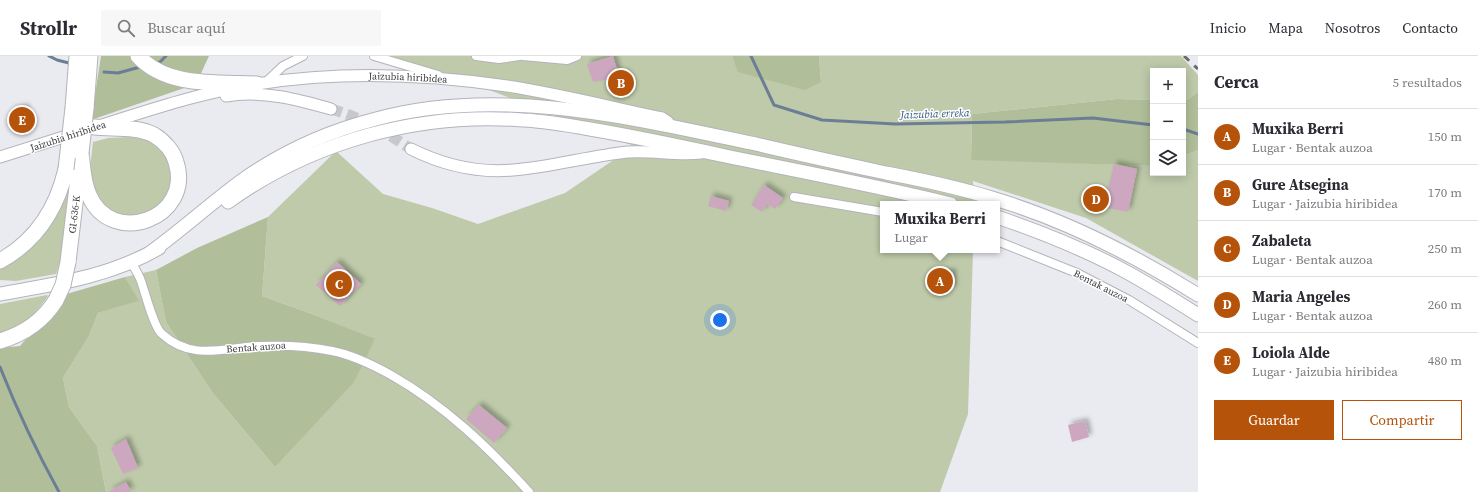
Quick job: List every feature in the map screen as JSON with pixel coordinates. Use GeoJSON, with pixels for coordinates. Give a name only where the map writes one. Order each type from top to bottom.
{"type":"FeatureCollection","features":[{"type":"Feature","properties":{"kind":"highway","name":"GI-636-K"},"geometry":{"type":"LineString","coordinates":[[0,341],[16,336],[36,323],[45,315],[56,300],[63,285],[68,262],[81,153],[77,56]]}},
{"type":"Feature","properties":{"kind":"highway","name":"GI-636-K"},"geometry":{"type":"LineString","coordinates":[[0,261],[27,242],[44,221],[58,196],[66,169],[90,56]]}},
{"type":"Feature","properties":{"kind":"highway"},"geometry":{"type":"LineString","coordinates":[[138,56],[158,72],[173,77],[211,82],[262,83]]}},
{"type":"Feature","properties":{"kind":"highway"},"geometry":{"type":"LineString","coordinates":[[81,153],[84,180],[89,196],[99,210],[113,219],[129,223],[146,221],[161,213],[172,201],[178,185],[178,168],[174,156],[167,146],[154,135],[146,132],[138,130],[94,127]]}},
{"type":"Feature","properties":{"kind":"main road","name":"Jaizubia hiribidea"},"geometry":{"type":"LineString","coordinates":[[0,157],[176,101],[212,92],[262,83],[298,79],[368,76],[418,77],[508,86],[662,118],[678,128]]}},
{"type":"Feature","properties":{"kind":"main road","name":"Jaizubia hiribidea"},"geometry":{"type":"LineString","coordinates":[[135,114],[206,99],[244,94],[259,94],[289,98],[331,109]]}},
{"type":"Feature","properties":{"kind":"main road"},"geometry":{"type":"LineString","coordinates":[[151,252],[174,236],[242,180],[285,154],[330,134],[401,113],[450,106],[512,105],[606,116],[678,128],[936,183],[996,199],[1054,220],[1104,242],[1139,260],[1198,295]]}},
{"type":"Feature","properties":{"kind":"main road"},"geometry":{"type":"LineString","coordinates":[[0,294],[74,280],[102,273],[131,262],[176,238],[248,188],[289,165],[341,143],[403,126],[451,120],[499,118],[547,122],[637,137],[937,201]]}},
{"type":"Feature","properties":{"kind":"main road"},"geometry":{"type":"LineString","coordinates":[[411,149],[446,164],[489,171],[527,168],[592,156],[630,152],[690,154],[711,152]]}},
{"type":"Feature","properties":{"kind":"main road"},"geometry":{"type":"LineString","coordinates":[[1000,218],[1049,236],[1104,261],[1158,290],[1198,315]]}},
{"type":"Feature","properties":{"kind":"street"},"geometry":{"type":"LineString","coordinates":[[262,83],[283,66],[303,56]]}},
{"type":"Feature","properties":{"kind":"street"},"geometry":{"type":"LineString","coordinates":[[374,56],[454,80]]}},
{"type":"Feature","properties":{"kind":"street"},"geometry":{"type":"LineString","coordinates":[[476,56],[499,60],[519,56]]}},
{"type":"Feature","properties":{"kind":"street"},"geometry":{"type":"LineString","coordinates":[[524,56],[566,60],[577,56]]}},
{"type":"Feature","properties":{"kind":"street"},"geometry":{"type":"LineString","coordinates":[[794,197],[880,211]]}},
{"type":"Feature","properties":{"kind":"street","name":"Bentak auzoa"},"geometry":{"type":"LineString","coordinates":[[1000,242],[1077,273],[1129,300],[1198,343]]}},
{"type":"Feature","properties":{"kind":"street","name":"Bentak auzoa"},"geometry":{"type":"LineString","coordinates":[[131,262],[141,280],[150,309],[161,334],[184,349],[212,351],[258,346],[293,345],[334,351],[369,363],[408,385],[438,406],[506,467],[529,492]]}},
{"type":"Feature","properties":{"kind":"green space"},"geometry":{"type":"Polygon","coordinates":[[[101,56],[209,56],[196,84],[91,120],[101,56]]]}},
{"type":"Feature","properties":{"kind":"green space"},"geometry":{"type":"Polygon","coordinates":[[[386,56],[732,56],[739,72],[821,82],[819,56],[1181,56],[1198,75],[1198,92],[1187,100],[1186,68],[1150,68],[1150,100],[1117,99],[972,114],[971,159],[1150,166],[1150,176],[1186,176],[1186,155],[1198,150],[1198,281],[1086,218],[973,181],[974,201],[880,201],[880,253],[973,253],[968,414],[940,492],[106,492],[97,446],[69,407],[63,378],[89,336],[98,313],[138,301],[125,277],[156,270],[166,322],[212,392],[275,467],[375,340],[309,313],[262,296],[268,217],[336,151],[383,194],[432,208],[478,224],[565,193],[634,146],[451,75],[386,56]]]}},
{"type":"Feature","properties":{"kind":"green space"},"geometry":{"type":"Polygon","coordinates":[[[732,56],[819,56],[821,82],[805,90],[738,72],[732,56]]]}},
{"type":"Feature","properties":{"kind":"green space"},"geometry":{"type":"Polygon","coordinates":[[[1198,92],[1198,150],[1186,155],[1186,100],[1198,92]]]}},
{"type":"Feature","properties":{"kind":"green space"},"geometry":{"type":"Polygon","coordinates":[[[1117,99],[1150,100],[1150,166],[971,160],[972,114],[1117,99]]]}},
{"type":"Feature","properties":{"kind":"green space"},"geometry":{"type":"Polygon","coordinates":[[[129,137],[145,139],[157,146],[168,157],[173,169],[173,178],[170,188],[160,205],[144,215],[135,217],[126,217],[117,214],[103,204],[93,189],[90,172],[93,142],[108,138],[129,137]]]}},
{"type":"Feature","properties":{"kind":"green space"},"geometry":{"type":"Polygon","coordinates":[[[72,168],[61,264],[60,263],[56,274],[16,281],[0,280],[0,267],[19,256],[72,168]]]}},
{"type":"Feature","properties":{"kind":"green space"},"geometry":{"type":"Polygon","coordinates":[[[268,217],[262,296],[375,339],[354,382],[275,467],[212,392],[166,322],[156,270],[197,248],[268,217]]]}},
{"type":"Feature","properties":{"kind":"green space"},"geometry":{"type":"Polygon","coordinates":[[[125,277],[139,301],[98,313],[89,336],[63,378],[69,407],[97,446],[106,492],[0,492],[0,348],[20,346],[63,295],[125,277]]]}},
{"type":"Feature","properties":{"kind":"green space"},"geometry":{"type":"Polygon","coordinates":[[[48,296],[43,303],[28,320],[15,328],[0,334],[0,304],[48,296]]]}},
{"type":"Feature","properties":{"kind":"building"},"geometry":{"type":"Polygon","coordinates":[[[613,56],[619,76],[625,73],[631,87],[617,93],[610,79],[593,82],[587,64],[613,56]]]}},
{"type":"Feature","properties":{"kind":"building"},"geometry":{"type":"Polygon","coordinates":[[[25,107],[32,129],[18,133],[11,111],[25,107]]]}},
{"type":"Feature","properties":{"kind":"building"},"geometry":{"type":"Polygon","coordinates":[[[1114,164],[1137,169],[1128,212],[1083,203],[1085,190],[1107,194],[1114,164]]]}},
{"type":"Feature","properties":{"kind":"building"},"geometry":{"type":"Polygon","coordinates":[[[764,185],[783,198],[775,209],[767,204],[762,212],[751,205],[764,185]]]}},
{"type":"Feature","properties":{"kind":"building"},"geometry":{"type":"Polygon","coordinates":[[[711,196],[729,201],[726,211],[708,206],[711,196]]]}},
{"type":"Feature","properties":{"kind":"building"},"geometry":{"type":"Polygon","coordinates":[[[337,262],[361,284],[340,306],[316,285],[337,262]]]}},
{"type":"Feature","properties":{"kind":"building"},"geometry":{"type":"Polygon","coordinates":[[[953,272],[953,289],[927,290],[927,273],[953,272]]]}},
{"type":"Feature","properties":{"kind":"building"},"geometry":{"type":"Polygon","coordinates":[[[479,405],[507,428],[494,443],[466,419],[479,405]]]}},
{"type":"Feature","properties":{"kind":"building"},"geometry":{"type":"Polygon","coordinates":[[[1085,421],[1089,437],[1072,442],[1068,425],[1085,421]]]}},
{"type":"Feature","properties":{"kind":"building"},"geometry":{"type":"Polygon","coordinates":[[[126,439],[138,468],[123,474],[111,448],[126,439]]]}},
{"type":"Feature","properties":{"kind":"building"},"geometry":{"type":"Polygon","coordinates":[[[126,482],[131,492],[108,492],[126,482]]]}},
{"type":"Feature","properties":{"kind":"waterway","name":"Jaizubia erreka"},"geometry":{"type":"LineString","coordinates":[[49,56],[69,63]]}},
{"type":"Feature","properties":{"kind":"waterway","name":"Jaizubia erreka"},"geometry":{"type":"LineString","coordinates":[[155,63],[160,62],[166,56]]}},
{"type":"Feature","properties":{"kind":"waterway","name":"Jaizubia erreka"},"geometry":{"type":"LineString","coordinates":[[751,56],[774,105],[822,120],[895,124],[1005,122],[1093,118],[1150,125]]}},
{"type":"Feature","properties":{"kind":"waterway","name":"Jaizubia erreka"},"geometry":{"type":"LineString","coordinates":[[104,72],[118,73],[140,67]]}},
{"type":"Feature","properties":{"kind":"waterway","name":"Jaizubia erreka"},"geometry":{"type":"LineString","coordinates":[[1186,130],[1198,134]]}},
{"type":"Feature","properties":{"kind":"waterway"},"geometry":{"type":"LineString","coordinates":[[0,367],[28,431],[59,492]]}},
{"type":"Feature","properties":{"kind":"tunnel"},"geometry":{"type":"LineString","coordinates":[[331,109],[372,126],[411,149]]}},
{"type":"Feature","properties":{"kind":"railway"},"geometry":{"type":"LineString","coordinates":[[1184,56],[1198,69]]}},
{"type":"Feature","properties":{"kind":"place","name":"Gure Atsegina"},"geometry":{"type":"Point","coordinates":[621,83]}},
{"type":"Feature","properties":{"kind":"place","name":"Loiola Alde"},"geometry":{"type":"Point","coordinates":[22,120]}},
{"type":"Feature","properties":{"kind":"place","name":"Maria Angeles"},"geometry":{"type":"Point","coordinates":[1096,199]}},
{"type":"Feature","properties":{"kind":"place","name":"Muxika Berri"},"geometry":{"type":"Point","coordinates":[940,281]}},
{"type":"Feature","properties":{"kind":"place","name":"Zabaleta"},"geometry":{"type":"Point","coordinates":[339,284]}}]}
